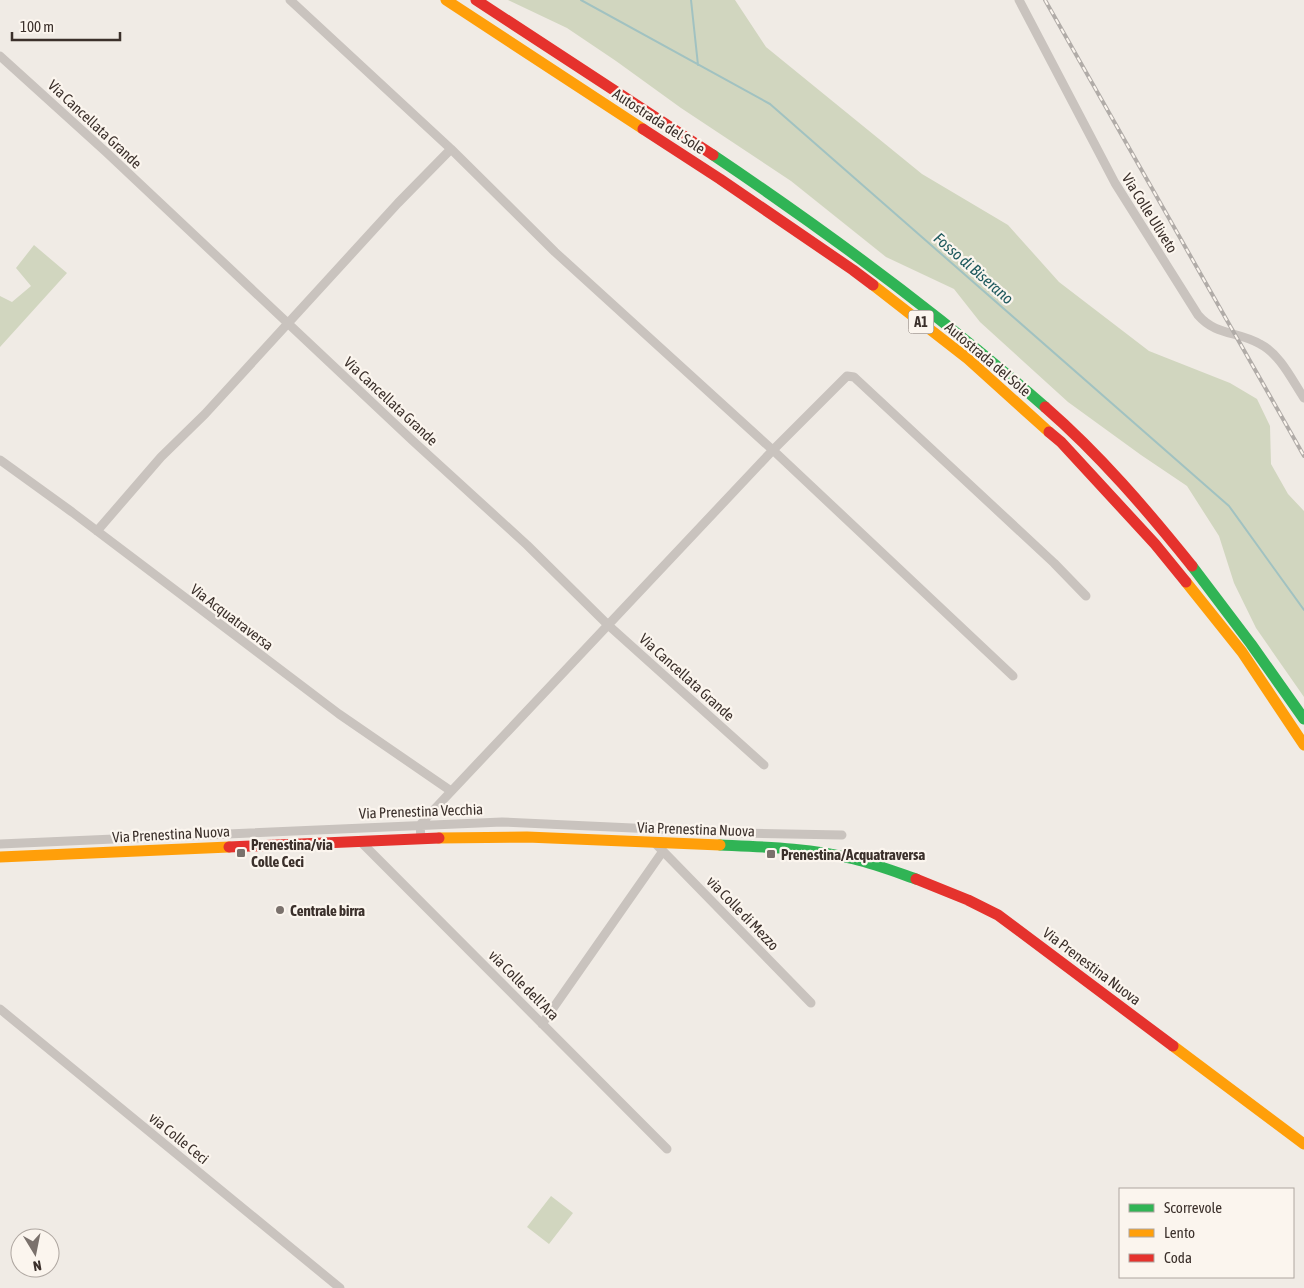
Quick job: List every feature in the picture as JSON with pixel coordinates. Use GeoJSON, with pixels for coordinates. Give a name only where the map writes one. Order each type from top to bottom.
{"type":"FeatureCollection","features":[{"type":"Feature","properties":{"kind":"main road","name":"Autostrada del Sole"},"geometry":{"type":"LineString","coordinates":[[446,0],[720,179],[853,270],[968,359],[1061,442],[1160,550],[1242,652],[1304,745]]}},
{"type":"Feature","properties":{"kind":"main road","name":"Autostrada del Sole"},"geometry":{"type":"LineString","coordinates":[[476,0],[731,167],[864,259],[980,349],[1073,432],[1164,530],[1247,636],[1304,718]]}},
{"type":"Feature","properties":{"kind":"main road","name":"Via Prenestina Nuova"},"geometry":{"type":"LineString","coordinates":[[0,857],[360,840],[527,837],[659,847],[784,848],[837,854],[922,881],[978,904],[1011,925],[1304,1144]]}},
{"type":"Feature","properties":{"kind":"street"},"geometry":{"type":"LineString","coordinates":[[290,0],[452,150],[555,252],[773,450],[1013,676]]}},
{"type":"Feature","properties":{"kind":"street","name":"Via Colle Uliveto"},"geometry":{"type":"LineString","coordinates":[[1019,0],[1115,183],[1198,314],[1205,323],[1216,329],[1248,339],[1266,348],[1275,356],[1304,398]]}},
{"type":"Feature","properties":{"kind":"street","name":"Via Cancellata Grande"},"geometry":{"type":"LineString","coordinates":[[0,56],[527,545],[607,624],[764,765]]}},
{"type":"Feature","properties":{"kind":"street"},"geometry":{"type":"LineString","coordinates":[[97,531],[161,457],[205,414],[398,203],[452,150]]}},
{"type":"Feature","properties":{"kind":"street"},"geometry":{"type":"LineString","coordinates":[[421,838],[420,825],[451,791],[773,450],[845,377],[850,375],[1054,563],[1086,596]]}},
{"type":"Feature","properties":{"kind":"street","name":"Via Acquatraversa"},"geometry":{"type":"LineString","coordinates":[[0,460],[332,708],[451,791]]}},
{"type":"Feature","properties":{"kind":"street","name":"Via Prenestina Vecchia"},"geometry":{"type":"LineString","coordinates":[[0,844],[481,822],[544,822],[741,833],[842,835]]}},
{"type":"Feature","properties":{"kind":"street","name":"via Colle dell'Ara"},"geometry":{"type":"LineString","coordinates":[[360,840],[668,1149]]}},
{"type":"Feature","properties":{"kind":"street"},"geometry":{"type":"LineString","coordinates":[[542,1024],[659,847]]}},
{"type":"Feature","properties":{"kind":"street","name":"via Colle di Mezzo"},"geometry":{"type":"LineString","coordinates":[[659,847],[811,1002]]}},
{"type":"Feature","properties":{"kind":"street","name":"via Colle Ceci"},"geometry":{"type":"LineString","coordinates":[[0,1009],[340,1288]]}},
{"type":"Feature","properties":{"kind":"green space"},"geometry":{"type":"Polygon","coordinates":[[[508,0],[735,0],[766,47],[922,174],[1008,225],[1059,282],[1149,351],[1230,383],[1257,399],[1270,426],[1271,464],[1288,494],[1304,511],[1304,697],[1256,628],[1234,583],[1219,536],[1187,486],[1068,402],[980,322],[954,289],[886,257],[791,181],[681,108],[616,61],[567,28],[508,0]]]}},
{"type":"Feature","properties":{"kind":"green space"},"geometry":{"type":"Polygon","coordinates":[[[34,245],[67,273],[0,347],[0,296],[12,302],[31,286],[16,268],[34,245]]]}},
{"type":"Feature","properties":{"kind":"green space"},"geometry":{"type":"Polygon","coordinates":[[[551,1196],[573,1213],[549,1244],[527,1227],[551,1196]]]}},
{"type":"Feature","properties":{"kind":"waterway","name":"Fosso di Biserano"},"geometry":{"type":"LineString","coordinates":[[581,0],[770,104],[1229,506],[1304,610]]}},
{"type":"Feature","properties":{"kind":"waterway"},"geometry":{"type":"LineString","coordinates":[[691,0],[698,65]]}},
{"type":"Feature","properties":{"kind":"railway"},"geometry":{"type":"LineString","coordinates":[[1045,0],[1304,456]]}},
{"type":"Feature","properties":{"kind":"traffic: fast"},"geometry":{"type":"LineString","coordinates":[[713,155],[799,214],[924,307],[1045,407]]}},
{"type":"Feature","properties":{"kind":"traffic: fast"},"geometry":{"type":"LineString","coordinates":[[1192,566],[1251,644],[1304,719]]}},
{"type":"Feature","properties":{"kind":"traffic: fast"},"geometry":{"type":"LineString","coordinates":[[720,845],[821,852],[870,863],[916,879]]}},
{"type":"Feature","properties":{"kind":"traffic: slow"},"geometry":{"type":"LineString","coordinates":[[446,0],[643,129]]}},
{"type":"Feature","properties":{"kind":"traffic: slow"},"geometry":{"type":"LineString","coordinates":[[873,285],[968,359],[1049,432]]}},
{"type":"Feature","properties":{"kind":"traffic: slow"},"geometry":{"type":"LineString","coordinates":[[1186,582],[1242,652],[1304,745]]}},
{"type":"Feature","properties":{"kind":"traffic: slow"},"geometry":{"type":"LineString","coordinates":[[439,838],[527,837],[720,845]]}},
{"type":"Feature","properties":{"kind":"traffic: slow"},"geometry":{"type":"LineString","coordinates":[[0,857],[229,847]]}},
{"type":"Feature","properties":{"kind":"traffic: slow"},"geometry":{"type":"LineString","coordinates":[[1173,1046],[1304,1144]]}},
{"type":"Feature","properties":{"kind":"traffic: jam"},"geometry":{"type":"LineString","coordinates":[[476,0],[713,155]]}},
{"type":"Feature","properties":{"kind":"traffic: jam"},"geometry":{"type":"LineString","coordinates":[[643,129],[720,179],[873,285]]}},
{"type":"Feature","properties":{"kind":"traffic: jam"},"geometry":{"type":"LineString","coordinates":[[1045,407],[1085,444],[1122,484],[1192,566]]}},
{"type":"Feature","properties":{"kind":"traffic: jam"},"geometry":{"type":"LineString","coordinates":[[1049,432],[1061,442],[1155,544],[1186,582]]}},
{"type":"Feature","properties":{"kind":"traffic: jam"},"geometry":{"type":"LineString","coordinates":[[229,847],[439,838]]}},
{"type":"Feature","properties":{"kind":"traffic: jam"},"geometry":{"type":"LineString","coordinates":[[916,879],[968,900],[998,915],[1173,1046]]}},
{"type":"Feature","properties":{"kind":"place","name":"Prenestina/via Colle Ceci"},"geometry":{"type":"Point","coordinates":[241,853]}},
{"type":"Feature","properties":{"kind":"place","name":"Prenestina/Acquatraversa"},"geometry":{"type":"Point","coordinates":[771,854]}},
{"type":"Feature","properties":{"kind":"place","name":"Centrale birra"},"geometry":{"type":"Point","coordinates":[280,910]}}]}
